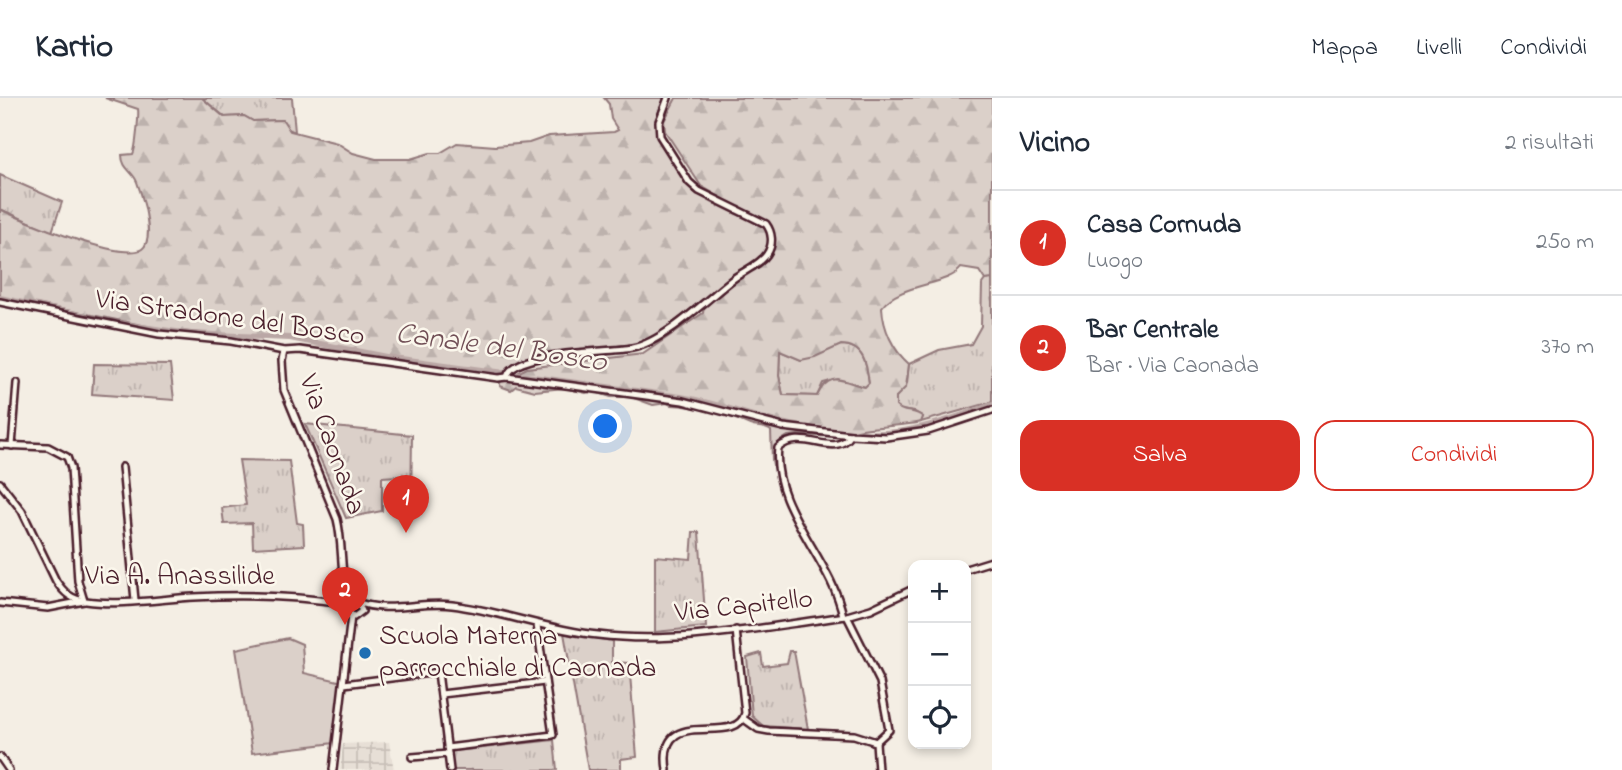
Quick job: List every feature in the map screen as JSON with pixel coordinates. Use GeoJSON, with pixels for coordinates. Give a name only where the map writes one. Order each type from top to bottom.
{"type":"FeatureCollection","features":[{"type":"Feature","properties":{"kind":"street"},"geometry":{"type":"LineString","coordinates":[[507,375],[527,362],[593,350],[621,350],[649,342],[706,302],[768,252],[771,233],[766,224],[699,191],[689,182],[660,136],[659,122],[668,98]]}},
{"type":"Feature","properties":{"kind":"street","name":"Via Stradone del Bosco"},"geometry":{"type":"LineString","coordinates":[[0,302],[190,339],[232,341],[284,351],[300,350],[498,378],[507,375],[683,401],[783,427],[851,435],[886,437],[928,431],[992,410]]}},
{"type":"Feature","properties":{"kind":"street","name":"Via Caonada"},"geometry":{"type":"LineString","coordinates":[[284,351],[284,390],[337,519],[341,533],[346,595],[357,613]]}},
{"type":"Feature","properties":{"kind":"street"},"geometry":{"type":"LineString","coordinates":[[12,446],[17,383]]}},
{"type":"Feature","properties":{"kind":"street"},"geometry":{"type":"LineString","coordinates":[[851,435],[842,444],[826,445],[801,439],[784,443],[778,448],[777,461],[782,483],[804,534],[839,597],[845,616],[880,682],[889,730],[876,742]]}},
{"type":"Feature","properties":{"kind":"street"},"geometry":{"type":"LineString","coordinates":[[0,445],[48,447],[62,453],[69,462],[78,581],[84,601],[48,608],[0,603]]}},
{"type":"Feature","properties":{"kind":"street"},"geometry":{"type":"LineString","coordinates":[[122,467],[135,600]]}},
{"type":"Feature","properties":{"kind":"street","name":"Via A. Anassilide"},"geometry":{"type":"LineString","coordinates":[[0,482],[22,511],[56,581],[68,595],[84,601],[217,596],[353,603]]}},
{"type":"Feature","properties":{"kind":"street"},"geometry":{"type":"LineString","coordinates":[[971,567],[992,561]]}},
{"type":"Feature","properties":{"kind":"street","name":"Via Capitello"},"geometry":{"type":"LineString","coordinates":[[357,613],[437,603],[581,633],[667,637],[845,616],[870,609],[908,591]]}},
{"type":"Feature","properties":{"kind":"street"},"geometry":{"type":"LineString","coordinates":[[342,602],[357,613]]}},
{"type":"Feature","properties":{"kind":"street","name":"Via Caonada"},"geometry":{"type":"LineString","coordinates":[[333,770],[351,625],[362,608],[353,603]]}},
{"type":"Feature","properties":{"kind":"street"},"geometry":{"type":"LineString","coordinates":[[412,757],[553,735],[537,625]]}},
{"type":"Feature","properties":{"kind":"street"},"geometry":{"type":"LineString","coordinates":[[667,770],[666,744],[675,734],[735,725],[744,719],[737,630]]}},
{"type":"Feature","properties":{"kind":"street"},"geometry":{"type":"LineString","coordinates":[[344,684],[438,673],[450,770]]}},
{"type":"Feature","properties":{"kind":"street"},"geometry":{"type":"LineString","coordinates":[[441,694],[545,682]]}},
{"type":"Feature","properties":{"kind":"street"},"geometry":{"type":"LineString","coordinates":[[744,719],[758,729],[769,731],[854,735],[876,742]]}},
{"type":"Feature","properties":{"kind":"street"},"geometry":{"type":"LineString","coordinates":[[876,742],[878,770]]}},
{"type":"Feature","properties":{"kind":"street"},"geometry":{"type":"LineString","coordinates":[[0,757],[9,770]]}},
{"type":"Feature","properties":{"kind":"shaded area"},"geometry":{"type":"Polygon","coordinates":[[[389,742],[394,770],[340,770],[343,744],[389,742]]]}},
{"type":"Feature","properties":{"kind":"green space"},"geometry":{"type":"Polygon","coordinates":[[[105,98],[202,98],[224,117],[244,116],[253,121],[283,120],[290,131],[337,143],[353,153],[376,159],[410,159],[440,153],[457,143],[495,146],[529,143],[549,136],[614,132],[618,130],[611,119],[609,104],[604,98],[665,98],[655,120],[657,134],[694,192],[718,206],[720,197],[701,186],[665,131],[664,121],[676,98],[992,98],[992,279],[985,280],[979,271],[961,268],[946,278],[900,293],[882,307],[890,339],[909,364],[906,387],[896,397],[896,406],[920,415],[923,417],[921,422],[867,428],[843,437],[788,436],[780,441],[779,456],[782,466],[773,465],[771,431],[712,411],[667,403],[653,405],[631,397],[611,397],[592,391],[586,393],[564,388],[535,391],[516,386],[511,390],[500,386],[500,382],[527,368],[643,354],[703,313],[704,301],[640,346],[524,359],[500,373],[348,351],[281,336],[239,336],[168,330],[0,297],[0,209],[28,222],[94,245],[131,251],[145,246],[148,230],[145,208],[137,182],[124,164],[122,155],[133,154],[138,109],[105,98]],[[841,345],[815,357],[801,360],[780,351],[779,376],[783,395],[817,396],[827,383],[837,379],[865,387],[869,383],[863,357],[855,348],[841,345]]]}},
{"type":"Feature","properties":{"kind":"green space"},"geometry":{"type":"Polygon","coordinates":[[[202,98],[292,98],[295,132],[286,128],[282,120],[253,121],[244,116],[225,117],[202,98]]]}},
{"type":"Feature","properties":{"kind":"green space"},"geometry":{"type":"Polygon","coordinates":[[[0,175],[62,202],[52,232],[0,209],[0,175]]]}},
{"type":"Feature","properties":{"kind":"green space"},"geometry":{"type":"Polygon","coordinates":[[[992,279],[992,402],[921,422],[923,417],[915,412],[899,410],[896,397],[907,383],[909,364],[939,350],[971,344],[981,326],[982,284],[985,280],[992,279]]]}},
{"type":"Feature","properties":{"kind":"green space"},"geometry":{"type":"Polygon","coordinates":[[[841,345],[855,348],[863,357],[869,383],[865,387],[838,379],[823,383],[817,396],[783,395],[779,376],[780,351],[801,360],[841,345]]]}},
{"type":"Feature","properties":{"kind":"green space"},"geometry":{"type":"Polygon","coordinates":[[[94,364],[170,365],[174,400],[92,394],[94,364]]]}},
{"type":"Feature","properties":{"kind":"green space"},"geometry":{"type":"Polygon","coordinates":[[[305,424],[412,435],[411,508],[404,510],[398,476],[382,477],[382,511],[346,518],[305,424]]]}},
{"type":"Feature","properties":{"kind":"green space"},"geometry":{"type":"Polygon","coordinates":[[[239,460],[289,461],[297,523],[303,524],[304,545],[253,548],[252,523],[224,524],[222,508],[246,505],[239,460]]]}},
{"type":"Feature","properties":{"kind":"green space"},"geometry":{"type":"Polygon","coordinates":[[[693,532],[699,532],[706,627],[655,632],[655,556],[691,559],[693,532]]]}},
{"type":"Feature","properties":{"kind":"green space"},"geometry":{"type":"Polygon","coordinates":[[[564,633],[612,641],[612,662],[629,663],[637,757],[621,759],[621,770],[588,770],[564,633]]]}},
{"type":"Feature","properties":{"kind":"green space"},"geometry":{"type":"Polygon","coordinates":[[[288,638],[302,644],[304,673],[343,682],[334,743],[252,753],[236,649],[288,638]]]}},
{"type":"Feature","properties":{"kind":"green space"},"geometry":{"type":"Polygon","coordinates":[[[790,651],[794,651],[808,729],[763,726],[752,716],[747,657],[761,653],[763,666],[787,663],[790,651]]]}},
{"type":"Feature","properties":{"kind":"green space"},"geometry":{"type":"Polygon","coordinates":[[[554,740],[557,770],[448,770],[447,752],[554,740]]]}},
{"type":"Feature","properties":{"kind":"waterway","name":"Canale del Bosco"},"geometry":{"type":"LineString","coordinates":[[0,298],[84,316]]}},
{"type":"Feature","properties":{"kind":"waterway","name":"Canale del Bosco"},"geometry":{"type":"LineString","coordinates":[[115,323],[190,334],[290,338],[386,357],[681,397],[786,424],[845,432],[904,431],[992,405]]}},
{"type":"Feature","properties":{"kind":"place","name":"Casa Cornuda"},"geometry":{"type":"Point","coordinates":[406,533]}},
{"type":"Feature","properties":{"kind":"place","name":"Bar Centrale"},"geometry":{"type":"Point","coordinates":[345,625]}},
{"type":"Feature","properties":{"kind":"place","name":"Scuola Materna parrocchiale di Caonada"},"geometry":{"type":"Point","coordinates":[365,653]}}]}
